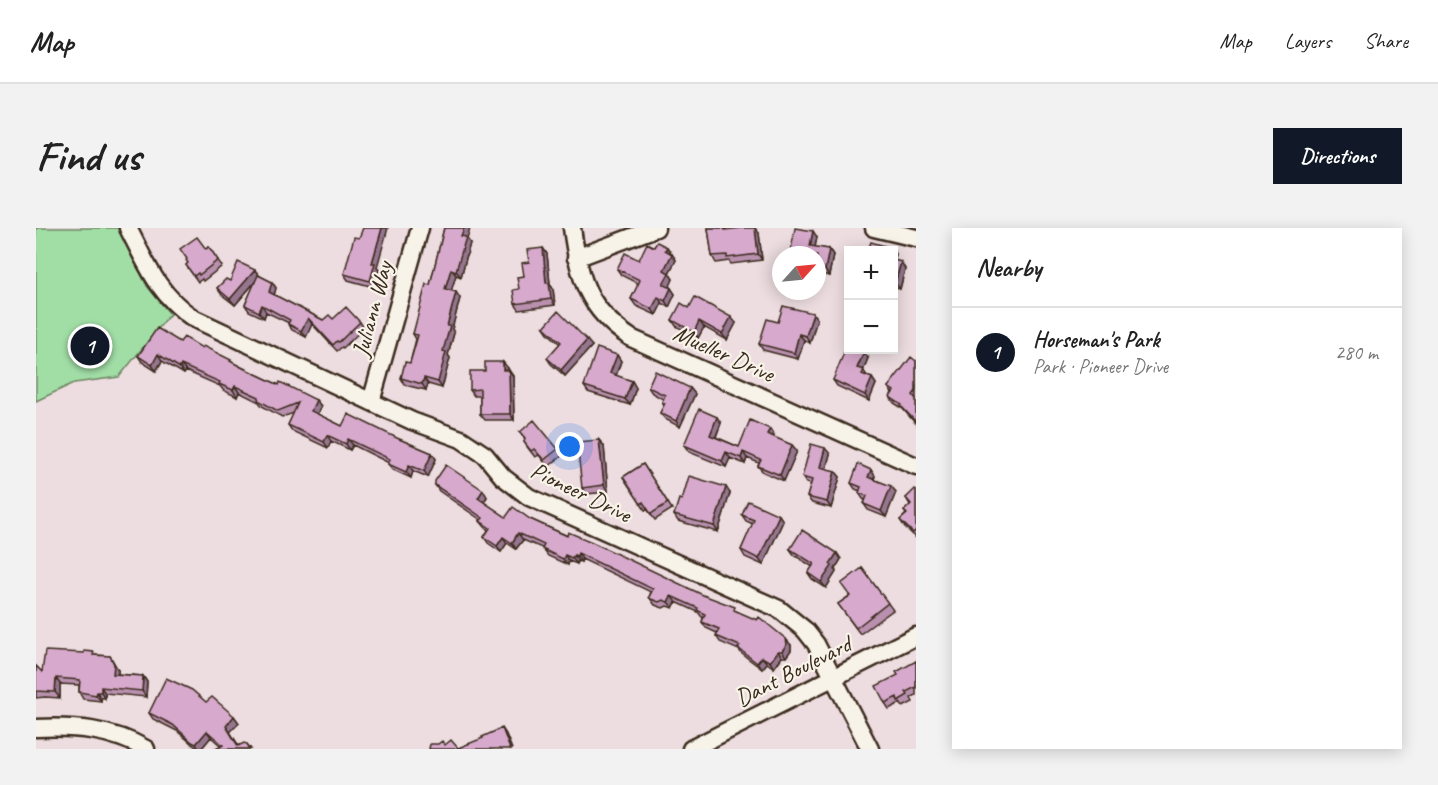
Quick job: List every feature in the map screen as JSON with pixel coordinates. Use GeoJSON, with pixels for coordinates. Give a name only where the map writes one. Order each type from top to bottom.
{"type":"FeatureCollection","features":[{"type":"Feature","properties":{"kind":"street","name":"Pioneer Drive"},"geometry":{"type":"LineString","coordinates":[[128,228],[155,282],[179,308],[193,318],[412,422],[461,439],[485,455],[503,477],[529,497],[779,609],[805,630],[816,644],[870,749]]}},
{"type":"Feature","properties":{"kind":"street","name":"Juliann Way"},"geometry":{"type":"LineString","coordinates":[[371,402],[420,228]]}},
{"type":"Feature","properties":{"kind":"street","name":"Mueller Drive"},"geometry":{"type":"LineString","coordinates":[[572,228],[576,258],[584,286],[605,317],[631,338],[916,466]]}},
{"type":"Feature","properties":{"kind":"street"},"geometry":{"type":"LineString","coordinates":[[576,258],[656,228]]}},
{"type":"Feature","properties":{"kind":"street"},"geometry":{"type":"LineString","coordinates":[[874,228],[916,238]]}},
{"type":"Feature","properties":{"kind":"street","name":"Dant Boulevard"},"geometry":{"type":"LineString","coordinates":[[691,749],[916,636]]}},
{"type":"Feature","properties":{"kind":"street"},"geometry":{"type":"LineString","coordinates":[[36,728],[97,730],[146,749]]}},
{"type":"Feature","properties":{"kind":"green space"},"geometry":{"type":"Polygon","coordinates":[[[36,228],[118,228],[147,286],[170,314],[119,377],[74,383],[36,401],[36,228]]]}},
{"type":"Feature","properties":{"kind":"building"},"geometry":{"type":"Polygon","coordinates":[[[363,228],[382,228],[372,263],[375,263],[370,281],[344,274],[354,237],[359,238],[363,228]]]}},
{"type":"Feature","properties":{"kind":"building"},"geometry":{"type":"Polygon","coordinates":[[[444,228],[464,228],[461,236],[466,237],[456,271],[451,269],[445,289],[456,292],[447,326],[450,326],[443,351],[446,352],[438,382],[424,378],[422,384],[401,378],[405,362],[410,363],[418,335],[413,334],[426,284],[430,285],[444,228]]]}},
{"type":"Feature","properties":{"kind":"building"},"geometry":{"type":"Polygon","coordinates":[[[708,228],[724,228],[725,230],[755,228],[758,254],[727,258],[727,255],[712,256],[708,228]]]}},
{"type":"Feature","properties":{"kind":"building"},"geometry":{"type":"Polygon","coordinates":[[[795,228],[813,231],[810,246],[792,246],[795,228]]]}},
{"type":"Feature","properties":{"kind":"building"},"geometry":{"type":"Polygon","coordinates":[[[197,237],[206,249],[209,247],[218,260],[199,275],[198,273],[194,276],[186,265],[187,259],[180,249],[197,237]]]}},
{"type":"Feature","properties":{"kind":"building"},"geometry":{"type":"Polygon","coordinates":[[[657,242],[667,247],[665,250],[672,254],[664,270],[669,273],[663,284],[671,288],[665,301],[658,297],[652,309],[631,299],[640,280],[617,269],[625,253],[639,260],[647,243],[654,247],[657,242]]]}},
{"type":"Feature","properties":{"kind":"building"},"geometry":{"type":"Polygon","coordinates":[[[871,242],[885,246],[870,246],[871,242]]]}},
{"type":"Feature","properties":{"kind":"building"},"geometry":{"type":"Polygon","coordinates":[[[543,248],[546,283],[549,283],[551,299],[515,304],[513,290],[519,289],[517,277],[524,276],[522,263],[529,262],[527,250],[543,248]]]}},
{"type":"Feature","properties":{"kind":"building"},"geometry":{"type":"Polygon","coordinates":[[[826,249],[829,249],[826,265],[826,249]]]}},
{"type":"Feature","properties":{"kind":"building"},"geometry":{"type":"Polygon","coordinates":[[[238,262],[255,270],[230,299],[217,288],[226,279],[230,281],[238,262]]]}},
{"type":"Feature","properties":{"kind":"building"},"geometry":{"type":"Polygon","coordinates":[[[258,275],[272,282],[269,292],[323,320],[329,315],[333,319],[346,307],[360,322],[333,345],[308,318],[301,331],[288,324],[290,320],[262,305],[259,312],[245,305],[258,275]]]}},
{"type":"Feature","properties":{"kind":"building"},"geometry":{"type":"Polygon","coordinates":[[[695,297],[731,317],[722,334],[699,321],[694,332],[672,320],[681,303],[689,308],[695,297]]]}},
{"type":"Feature","properties":{"kind":"building"},"geometry":{"type":"Polygon","coordinates":[[[783,306],[813,313],[806,336],[799,334],[794,353],[759,344],[767,319],[778,322],[783,306]]]}},
{"type":"Feature","properties":{"kind":"building"},"geometry":{"type":"Polygon","coordinates":[[[558,311],[587,340],[561,370],[547,358],[561,342],[544,327],[558,311]]]}},
{"type":"Feature","properties":{"kind":"building"},"geometry":{"type":"Polygon","coordinates":[[[157,328],[180,342],[184,337],[245,369],[279,385],[280,382],[316,400],[311,411],[342,426],[348,414],[432,453],[424,471],[409,465],[406,472],[388,464],[390,459],[348,439],[346,444],[327,435],[324,442],[288,425],[298,403],[278,411],[258,400],[259,397],[235,386],[233,390],[181,365],[180,368],[158,354],[152,365],[138,356],[157,328]]]}},
{"type":"Feature","properties":{"kind":"building"},"geometry":{"type":"Polygon","coordinates":[[[597,348],[617,355],[610,373],[632,381],[625,399],[584,386],[597,348]]]}},
{"type":"Feature","properties":{"kind":"building"},"geometry":{"type":"Polygon","coordinates":[[[844,352],[863,354],[857,368],[864,370],[862,374],[872,378],[865,395],[833,380],[844,352]]]}},
{"type":"Feature","properties":{"kind":"building"},"geometry":{"type":"Polygon","coordinates":[[[911,357],[916,361],[916,391],[913,395],[916,399],[915,421],[902,405],[890,397],[894,391],[888,387],[911,357]]]}},
{"type":"Feature","properties":{"kind":"building"},"geometry":{"type":"Polygon","coordinates":[[[485,362],[503,362],[503,370],[509,370],[510,414],[480,414],[480,389],[470,390],[470,371],[485,371],[485,362]]]}},
{"type":"Feature","properties":{"kind":"building"},"geometry":{"type":"Polygon","coordinates":[[[655,371],[690,388],[676,421],[660,413],[665,403],[662,402],[665,395],[648,387],[655,371]]]}},
{"type":"Feature","properties":{"kind":"building"},"geometry":{"type":"Polygon","coordinates":[[[699,409],[717,417],[710,435],[739,447],[750,420],[770,429],[767,434],[792,445],[780,475],[758,466],[761,460],[743,452],[741,458],[726,452],[722,461],[684,445],[699,409]]]}},
{"type":"Feature","properties":{"kind":"building"},"geometry":{"type":"Polygon","coordinates":[[[534,420],[558,449],[544,460],[534,449],[531,451],[520,432],[534,420]]]}},
{"type":"Feature","properties":{"kind":"building"},"geometry":{"type":"Polygon","coordinates":[[[599,440],[604,485],[582,488],[577,442],[599,440]]]}},
{"type":"Feature","properties":{"kind":"building"},"geometry":{"type":"Polygon","coordinates":[[[811,444],[825,448],[820,467],[835,471],[827,502],[807,497],[812,480],[802,477],[811,444]]]}},
{"type":"Feature","properties":{"kind":"building"},"geometry":{"type":"Polygon","coordinates":[[[643,464],[668,503],[651,514],[643,502],[641,504],[623,477],[643,464]]]}},
{"type":"Feature","properties":{"kind":"building"},"geometry":{"type":"Polygon","coordinates":[[[858,464],[871,470],[868,477],[891,486],[881,511],[864,504],[867,496],[859,493],[861,487],[851,483],[858,464]]]}},
{"type":"Feature","properties":{"kind":"building"},"geometry":{"type":"Polygon","coordinates":[[[446,465],[483,490],[478,498],[506,517],[513,507],[530,519],[567,536],[568,532],[592,542],[703,595],[735,607],[734,610],[757,620],[759,617],[786,639],[787,644],[770,662],[762,657],[757,663],[738,648],[740,646],[716,636],[719,629],[702,622],[705,614],[697,610],[698,608],[671,596],[668,602],[651,599],[649,597],[653,589],[578,553],[572,558],[565,555],[563,559],[542,549],[544,545],[518,533],[512,543],[503,537],[497,546],[484,537],[490,528],[480,521],[483,518],[435,485],[435,481],[446,465]]]}},
{"type":"Feature","properties":{"kind":"building"},"geometry":{"type":"Polygon","coordinates":[[[689,476],[726,487],[714,526],[674,515],[679,499],[682,500],[689,476]]]}},
{"type":"Feature","properties":{"kind":"building"},"geometry":{"type":"Polygon","coordinates":[[[915,489],[916,530],[913,533],[900,520],[907,514],[904,511],[911,504],[906,498],[915,489]]]}},
{"type":"Feature","properties":{"kind":"building"},"geometry":{"type":"Polygon","coordinates":[[[748,501],[779,515],[759,559],[741,550],[754,520],[742,515],[748,501]]]}},
{"type":"Feature","properties":{"kind":"building"},"geometry":{"type":"Polygon","coordinates":[[[802,530],[837,553],[830,564],[832,566],[821,582],[808,573],[814,564],[790,549],[802,530]]]}},
{"type":"Feature","properties":{"kind":"building"},"geometry":{"type":"Polygon","coordinates":[[[862,568],[888,603],[856,628],[838,604],[850,596],[841,584],[862,568]]]}},
{"type":"Feature","properties":{"kind":"building"},"geometry":{"type":"Polygon","coordinates":[[[45,651],[84,653],[84,651],[94,652],[93,655],[110,656],[114,664],[113,674],[143,676],[142,691],[101,687],[101,692],[97,692],[96,695],[79,692],[80,680],[56,678],[55,692],[36,691],[36,666],[42,672],[45,651]]]}},
{"type":"Feature","properties":{"kind":"building"},"geometry":{"type":"Polygon","coordinates":[[[916,661],[916,687],[906,692],[908,695],[898,701],[897,697],[885,703],[876,686],[898,675],[896,672],[916,661]]]}},
{"type":"Feature","properties":{"kind":"building"},"geometry":{"type":"Polygon","coordinates":[[[166,678],[192,690],[206,702],[212,697],[234,716],[226,726],[238,746],[244,743],[250,749],[216,749],[223,745],[207,731],[196,744],[173,725],[149,713],[166,678]]]}},
{"type":"Feature","properties":{"kind":"building"},"geometry":{"type":"Polygon","coordinates":[[[502,728],[510,749],[429,749],[430,744],[438,744],[442,741],[445,745],[451,740],[458,748],[502,728]]]}},
{"type":"Feature","properties":{"kind":"place","name":"Horseman's Park"},"geometry":{"type":"Point","coordinates":[90,346]}}]}
